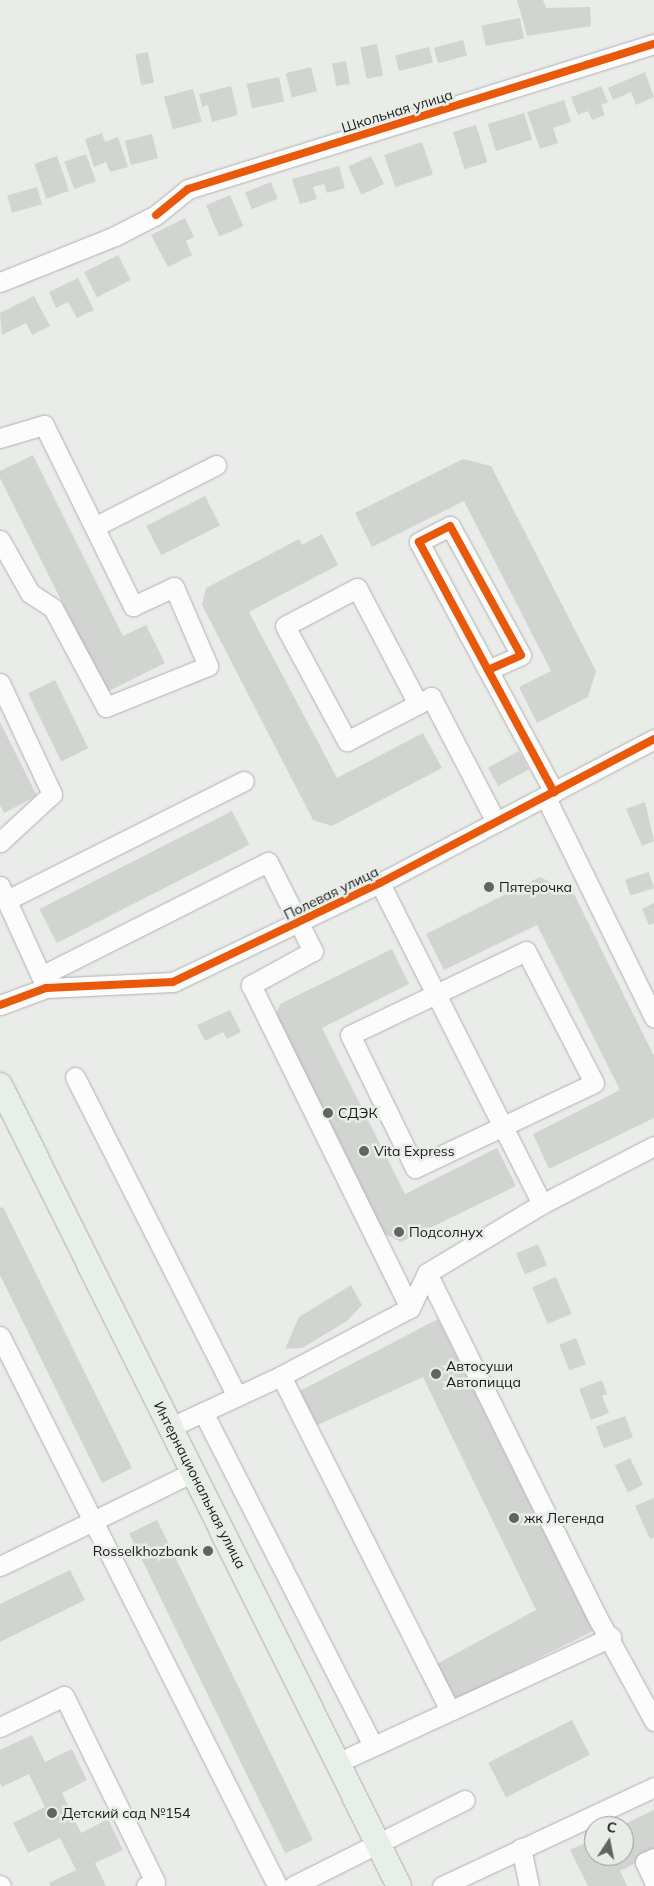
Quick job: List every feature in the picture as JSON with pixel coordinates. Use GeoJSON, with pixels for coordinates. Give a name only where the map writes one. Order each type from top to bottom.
{"type":"FeatureCollection","features":[{"type":"Feature","properties":{"kind":"main road","name":"Интернациональная улица"},"geometry":{"type":"LineString","coordinates":[[0,1085],[399,1886]]}},
{"type":"Feature","properties":{"kind":"street","name":"Школьная улица"},"geometry":{"type":"LineString","coordinates":[[0,282],[156,215],[188,189],[654,44]]}},
{"type":"Feature","properties":{"kind":"street"},"geometry":{"type":"LineString","coordinates":[[0,438],[44,425],[133,606],[174,587],[208,666],[106,707],[53,608],[30,593],[0,540]]}},
{"type":"Feature","properties":{"kind":"street"},"geometry":{"type":"LineString","coordinates":[[94,527],[216,465]]}},
{"type":"Feature","properties":{"kind":"street"},"geometry":{"type":"LineString","coordinates":[[488,670],[521,655],[450,526],[419,542],[488,670],[550,794],[654,1018]]}},
{"type":"Feature","properties":{"kind":"street"},"geometry":{"type":"LineString","coordinates":[[418,704],[357,588],[285,626],[347,741],[431,698],[496,822]]}},
{"type":"Feature","properties":{"kind":"street"},"geometry":{"type":"LineString","coordinates":[[0,683],[52,794],[0,842]]}},
{"type":"Feature","properties":{"kind":"street","name":"Полевая улица"},"geometry":{"type":"LineString","coordinates":[[0,1005],[44,982],[172,982],[380,883],[654,739]]}},
{"type":"Feature","properties":{"kind":"street"},"geometry":{"type":"LineString","coordinates":[[244,781],[4,893],[44,982],[268,862],[313,951],[251,985],[410,1308]]}},
{"type":"Feature","properties":{"kind":"street"},"geometry":{"type":"LineString","coordinates":[[380,883],[433,993],[542,1204]]}},
{"type":"Feature","properties":{"kind":"street"},"geometry":{"type":"LineString","coordinates":[[526,951],[594,1083],[501,1125],[415,1168],[350,1035],[433,993],[526,951]]}},
{"type":"Feature","properties":{"kind":"street"},"geometry":{"type":"LineString","coordinates":[[75,1077],[236,1396]]}},
{"type":"Feature","properties":{"kind":"street"},"geometry":{"type":"LineString","coordinates":[[171,1427],[281,1376],[410,1308],[427,1273],[542,1204],[654,1146]]}},
{"type":"Feature","properties":{"kind":"street"},"geometry":{"type":"LineString","coordinates":[[427,1273],[596,1615],[611,1638],[654,1721]]}},
{"type":"Feature","properties":{"kind":"street"},"geometry":{"type":"LineString","coordinates":[[0,1336],[277,1886]]}},
{"type":"Feature","properties":{"kind":"street"},"geometry":{"type":"LineString","coordinates":[[281,1376],[449,1709]]}},
{"type":"Feature","properties":{"kind":"street"},"geometry":{"type":"LineString","coordinates":[[203,1412],[373,1745]]}},
{"type":"Feature","properties":{"kind":"street"},"geometry":{"type":"LineString","coordinates":[[0,1566],[193,1472]]}},
{"type":"Feature","properties":{"kind":"street"},"geometry":{"type":"LineString","coordinates":[[337,1763],[449,1709],[540,1673],[611,1638]]}},
{"type":"Feature","properties":{"kind":"street"},"geometry":{"type":"LineString","coordinates":[[0,1727],[64,1696],[155,1882],[146,1886]]}},
{"type":"Feature","properties":{"kind":"street"},"geometry":{"type":"LineString","coordinates":[[442,1886],[654,1786]]}},
{"type":"Feature","properties":{"kind":"street"},"geometry":{"type":"LineString","coordinates":[[293,1886],[465,1800]]}},
{"type":"Feature","properties":{"kind":"street"},"geometry":{"type":"LineString","coordinates":[[521,1848],[529,1886]]}},
{"type":"Feature","properties":{"kind":"street"},"geometry":{"type":"LineString","coordinates":[[654,1858],[645,1862],[654,1881]]}},
{"type":"Feature","properties":{"kind":"building"},"geometry":{"type":"Polygon","coordinates":[[[517,0],[543,0],[546,8],[590,7],[591,26],[527,36],[517,0]]]}},
{"type":"Feature","properties":{"kind":"building"},"geometry":{"type":"Polygon","coordinates":[[[520,18],[524,39],[486,46],[482,25],[520,18]]]}},
{"type":"Feature","properties":{"kind":"building"},"geometry":{"type":"Polygon","coordinates":[[[463,40],[467,55],[438,63],[434,48],[463,40]]]}},
{"type":"Feature","properties":{"kind":"building"},"geometry":{"type":"Polygon","coordinates":[[[377,44],[383,75],[366,79],[360,47],[377,44]]]}},
{"type":"Feature","properties":{"kind":"building"},"geometry":{"type":"Polygon","coordinates":[[[429,47],[433,63],[399,71],[395,55],[429,47]]]}},
{"type":"Feature","properties":{"kind":"building"},"geometry":{"type":"Polygon","coordinates":[[[148,52],[154,82],[141,85],[135,54],[148,52]]]}},
{"type":"Feature","properties":{"kind":"building"},"geometry":{"type":"Polygon","coordinates":[[[346,61],[350,84],[336,86],[332,63],[346,61]]]}},
{"type":"Feature","properties":{"kind":"building"},"geometry":{"type":"Polygon","coordinates":[[[311,67],[317,91],[292,98],[286,73],[311,67]]]}},
{"type":"Feature","properties":{"kind":"building"},"geometry":{"type":"Polygon","coordinates":[[[645,72],[654,97],[636,105],[631,92],[613,100],[608,88],[645,72]]]}},
{"type":"Feature","properties":{"kind":"building"},"geometry":{"type":"Polygon","coordinates":[[[279,77],[284,101],[252,108],[247,84],[279,77]]]}},
{"type":"Feature","properties":{"kind":"building"},"geometry":{"type":"Polygon","coordinates":[[[231,86],[238,115],[212,122],[208,105],[202,107],[199,94],[231,86]]]}},
{"type":"Feature","properties":{"kind":"building"},"geometry":{"type":"Polygon","coordinates":[[[601,86],[608,102],[601,105],[605,115],[592,120],[588,111],[578,115],[571,97],[601,86]]]}},
{"type":"Feature","properties":{"kind":"building"},"geometry":{"type":"Polygon","coordinates":[[[193,89],[202,122],[173,130],[164,97],[193,89]]]}},
{"type":"Feature","properties":{"kind":"building"},"geometry":{"type":"Polygon","coordinates":[[[564,100],[571,122],[553,128],[558,143],[540,149],[527,112],[564,100]]]}},
{"type":"Feature","properties":{"kind":"building"},"geometry":{"type":"Polygon","coordinates":[[[524,113],[532,140],[496,151],[488,124],[524,113]]]}},
{"type":"Feature","properties":{"kind":"building"},"geometry":{"type":"Polygon","coordinates":[[[476,125],[487,162],[464,169],[453,132],[476,125]]]}},
{"type":"Feature","properties":{"kind":"building"},"geometry":{"type":"Polygon","coordinates":[[[102,133],[105,142],[118,137],[128,167],[110,172],[106,162],[94,167],[85,139],[102,133]]]}},
{"type":"Feature","properties":{"kind":"building"},"geometry":{"type":"Polygon","coordinates":[[[152,134],[158,158],[131,165],[125,141],[152,134]]]}},
{"type":"Feature","properties":{"kind":"building"},"geometry":{"type":"Polygon","coordinates":[[[422,142],[433,174],[395,187],[384,155],[422,142]]]}},
{"type":"Feature","properties":{"kind":"building"},"geometry":{"type":"Polygon","coordinates":[[[86,154],[96,181],[74,189],[64,162],[86,154]]]}},
{"type":"Feature","properties":{"kind":"building"},"geometry":{"type":"Polygon","coordinates":[[[57,156],[69,191],[46,199],[34,164],[57,156]]]}},
{"type":"Feature","properties":{"kind":"building"},"geometry":{"type":"Polygon","coordinates":[[[371,156],[384,184],[361,195],[348,167],[371,156]]]}},
{"type":"Feature","properties":{"kind":"building"},"geometry":{"type":"Polygon","coordinates":[[[339,166],[345,188],[327,193],[324,184],[313,187],[317,199],[300,204],[292,179],[339,166]]]}},
{"type":"Feature","properties":{"kind":"building"},"geometry":{"type":"Polygon","coordinates":[[[271,182],[278,199],[252,209],[245,192],[271,182]]]}},
{"type":"Feature","properties":{"kind":"building"},"geometry":{"type":"Polygon","coordinates":[[[37,187],[42,204],[12,213],[7,196],[37,187]]]}},
{"type":"Feature","properties":{"kind":"building"},"geometry":{"type":"Polygon","coordinates":[[[230,195],[243,226],[219,236],[206,205],[230,195]]]}},
{"type":"Feature","properties":{"kind":"building"},"geometry":{"type":"Polygon","coordinates":[[[185,218],[194,237],[186,241],[192,255],[168,267],[151,235],[185,218]]]}},
{"type":"Feature","properties":{"kind":"building"},"geometry":{"type":"Polygon","coordinates":[[[118,255],[131,280],[97,297],[84,272],[118,255]]]}},
{"type":"Feature","properties":{"kind":"building"},"geometry":{"type":"Polygon","coordinates":[[[78,278],[94,310],[77,318],[68,302],[56,308],[49,292],[78,278]]]}},
{"type":"Feature","properties":{"kind":"building"},"geometry":{"type":"Polygon","coordinates":[[[34,296],[50,326],[32,335],[26,323],[2,335],[0,313],[34,296]]]}},
{"type":"Feature","properties":{"kind":"building"},"geometry":{"type":"Polygon","coordinates":[[[33,455],[123,636],[146,625],[165,663],[107,692],[0,478],[0,471],[33,455]]]}},
{"type":"Feature","properties":{"kind":"building"},"geometry":{"type":"Polygon","coordinates":[[[463,459],[491,466],[596,671],[588,697],[537,723],[519,687],[551,671],[464,501],[372,547],[355,513],[463,459]]]}},
{"type":"Feature","properties":{"kind":"building"},"geometry":{"type":"Polygon","coordinates":[[[205,496],[220,525],[161,555],[146,526],[205,496]]]}},
{"type":"Feature","properties":{"kind":"building"},"geometry":{"type":"Polygon","coordinates":[[[322,534],[338,565],[249,612],[337,778],[423,733],[442,768],[332,826],[313,820],[202,605],[206,588],[299,539],[302,545],[322,534]]]}},
{"type":"Feature","properties":{"kind":"building"},"geometry":{"type":"Polygon","coordinates":[[[55,680],[88,748],[61,761],[28,693],[55,680]]]}},
{"type":"Feature","properties":{"kind":"building"},"geometry":{"type":"Polygon","coordinates":[[[0,722],[37,796],[4,813],[0,805],[0,722]]]}},
{"type":"Feature","properties":{"kind":"building"},"geometry":{"type":"Polygon","coordinates":[[[519,751],[529,770],[498,786],[488,767],[519,751]]]}},
{"type":"Feature","properties":{"kind":"building"},"geometry":{"type":"Polygon","coordinates":[[[645,802],[654,841],[642,846],[626,809],[645,802]]]}},
{"type":"Feature","properties":{"kind":"building"},"geometry":{"type":"Polygon","coordinates":[[[232,811],[249,845],[57,943],[40,909],[232,811]]]}},
{"type":"Feature","properties":{"kind":"building"},"geometry":{"type":"Polygon","coordinates":[[[649,872],[654,888],[630,896],[625,879],[649,872]]]}},
{"type":"Feature","properties":{"kind":"building"},"geometry":{"type":"Polygon","coordinates":[[[540,877],[574,894],[654,1056],[654,1118],[549,1169],[533,1134],[620,1090],[537,925],[444,970],[426,934],[540,877]]]}},
{"type":"Feature","properties":{"kind":"building"},"geometry":{"type":"Polygon","coordinates":[[[654,903],[654,923],[649,925],[642,909],[654,903]]]}},
{"type":"Feature","properties":{"kind":"building"},"geometry":{"type":"Polygon","coordinates":[[[392,949],[409,984],[322,1028],[405,1194],[497,1148],[516,1186],[401,1242],[367,1225],[271,1029],[280,1004],[392,949]]]}},
{"type":"Feature","properties":{"kind":"building"},"geometry":{"type":"Polygon","coordinates":[[[230,1010],[241,1032],[227,1039],[223,1032],[205,1041],[197,1025],[230,1010]]]}},
{"type":"Feature","properties":{"kind":"building"},"geometry":{"type":"Polygon","coordinates":[[[3,1207],[132,1468],[102,1483],[0,1275],[0,1208],[3,1207]]]}},
{"type":"Feature","properties":{"kind":"building"},"geometry":{"type":"Polygon","coordinates":[[[538,1244],[547,1265],[525,1275],[516,1253],[538,1244]]]}},
{"type":"Feature","properties":{"kind":"building"},"geometry":{"type":"Polygon","coordinates":[[[556,1277],[572,1314],[548,1324],[532,1287],[556,1277]]]}},
{"type":"Feature","properties":{"kind":"building"},"geometry":{"type":"Polygon","coordinates":[[[351,1285],[362,1305],[347,1321],[302,1348],[285,1349],[299,1317],[351,1285]]]}},
{"type":"Feature","properties":{"kind":"building","name":"жк Легенда"},"geometry":{"type":"Polygon","coordinates":[[[438,1319],[593,1631],[451,1702],[433,1666],[536,1610],[423,1377],[313,1427],[296,1393],[438,1319]]]}},
{"type":"Feature","properties":{"kind":"building"},"geometry":{"type":"Polygon","coordinates":[[[576,1338],[586,1364],[569,1371],[559,1344],[576,1338]]]}},
{"type":"Feature","properties":{"kind":"building"},"geometry":{"type":"Polygon","coordinates":[[[602,1380],[607,1394],[602,1396],[609,1413],[591,1420],[579,1389],[602,1380]]]}},
{"type":"Feature","properties":{"kind":"building"},"geometry":{"type":"Polygon","coordinates":[[[625,1416],[633,1438],[604,1448],[596,1427],[625,1416]]]}},
{"type":"Feature","properties":{"kind":"building"},"geometry":{"type":"Polygon","coordinates":[[[630,1458],[643,1485],[628,1492],[615,1465],[630,1458]]]}},
{"type":"Feature","properties":{"kind":"building"},"geometry":{"type":"Polygon","coordinates":[[[654,1498],[654,1538],[650,1539],[635,1506],[654,1498]]]}},
{"type":"Feature","properties":{"kind":"building"},"geometry":{"type":"Polygon","coordinates":[[[157,1520],[313,1840],[285,1854],[129,1534],[157,1520]]]}},
{"type":"Feature","properties":{"kind":"building"},"geometry":{"type":"Polygon","coordinates":[[[70,1570],[85,1600],[0,1642],[0,1604],[70,1570]]]}},
{"type":"Feature","properties":{"kind":"building"},"geometry":{"type":"Polygon","coordinates":[[[572,1720],[590,1755],[506,1797],[488,1763],[572,1720]]]}},
{"type":"Feature","properties":{"kind":"building","name":"Детский сад №154"},"geometry":{"type":"Polygon","coordinates":[[[32,1735],[45,1762],[72,1749],[87,1780],[62,1793],[81,1833],[108,1819],[123,1850],[95,1863],[106,1886],[50,1886],[49,1883],[76,1870],[60,1838],[28,1853],[13,1823],[45,1807],[29,1774],[2,1787],[0,1783],[0,1750],[32,1735]]]}},
{"type":"Feature","properties":{"kind":"building"},"geometry":{"type":"Polygon","coordinates":[[[654,1810],[654,1854],[634,1864],[634,1819],[654,1810]]]}},
{"type":"Feature","properties":{"kind":"building"},"geometry":{"type":"Polygon","coordinates":[[[584,1844],[584,1866],[630,1866],[620,1871],[627,1886],[588,1886],[570,1850],[584,1844]]]}},
{"type":"Feature","properties":{"kind":"cycle path"},"geometry":{"type":"LineString","coordinates":[[156,215],[188,189],[654,44]]}},
{"type":"Feature","properties":{"kind":"cycle path"},"geometry":{"type":"LineString","coordinates":[[488,670],[521,655],[450,526],[419,542],[488,670],[554,792]]}},
{"type":"Feature","properties":{"kind":"cycle path"},"geometry":{"type":"LineString","coordinates":[[0,1005],[46,988],[173,982],[380,883],[654,739]]}},
{"type":"Feature","properties":{"kind":"place","name":"Пятерочка"},"geometry":{"type":"Point","coordinates":[489,887]}},
{"type":"Feature","properties":{"kind":"place","name":"СДЭК"},"geometry":{"type":"Point","coordinates":[328,1113]}},
{"type":"Feature","properties":{"kind":"place","name":"Vita Express"},"geometry":{"type":"Point","coordinates":[364,1151]}},
{"type":"Feature","properties":{"kind":"place","name":"Подсолнух"},"geometry":{"type":"Point","coordinates":[399,1232]}},
{"type":"Feature","properties":{"kind":"place","name":"Автосуши Автопицца"},"geometry":{"type":"Point","coordinates":[436,1374]}},
{"type":"Feature","properties":{"kind":"place","name":"жк Легенда"},"geometry":{"type":"Point","coordinates":[514,1518]}},
{"type":"Feature","properties":{"kind":"place","name":"Rosselkhozbank"},"geometry":{"type":"Point","coordinates":[208,1551]}},
{"type":"Feature","properties":{"kind":"place","name":"Детский сад №154"},"geometry":{"type":"Point","coordinates":[52,1813]}}]}
